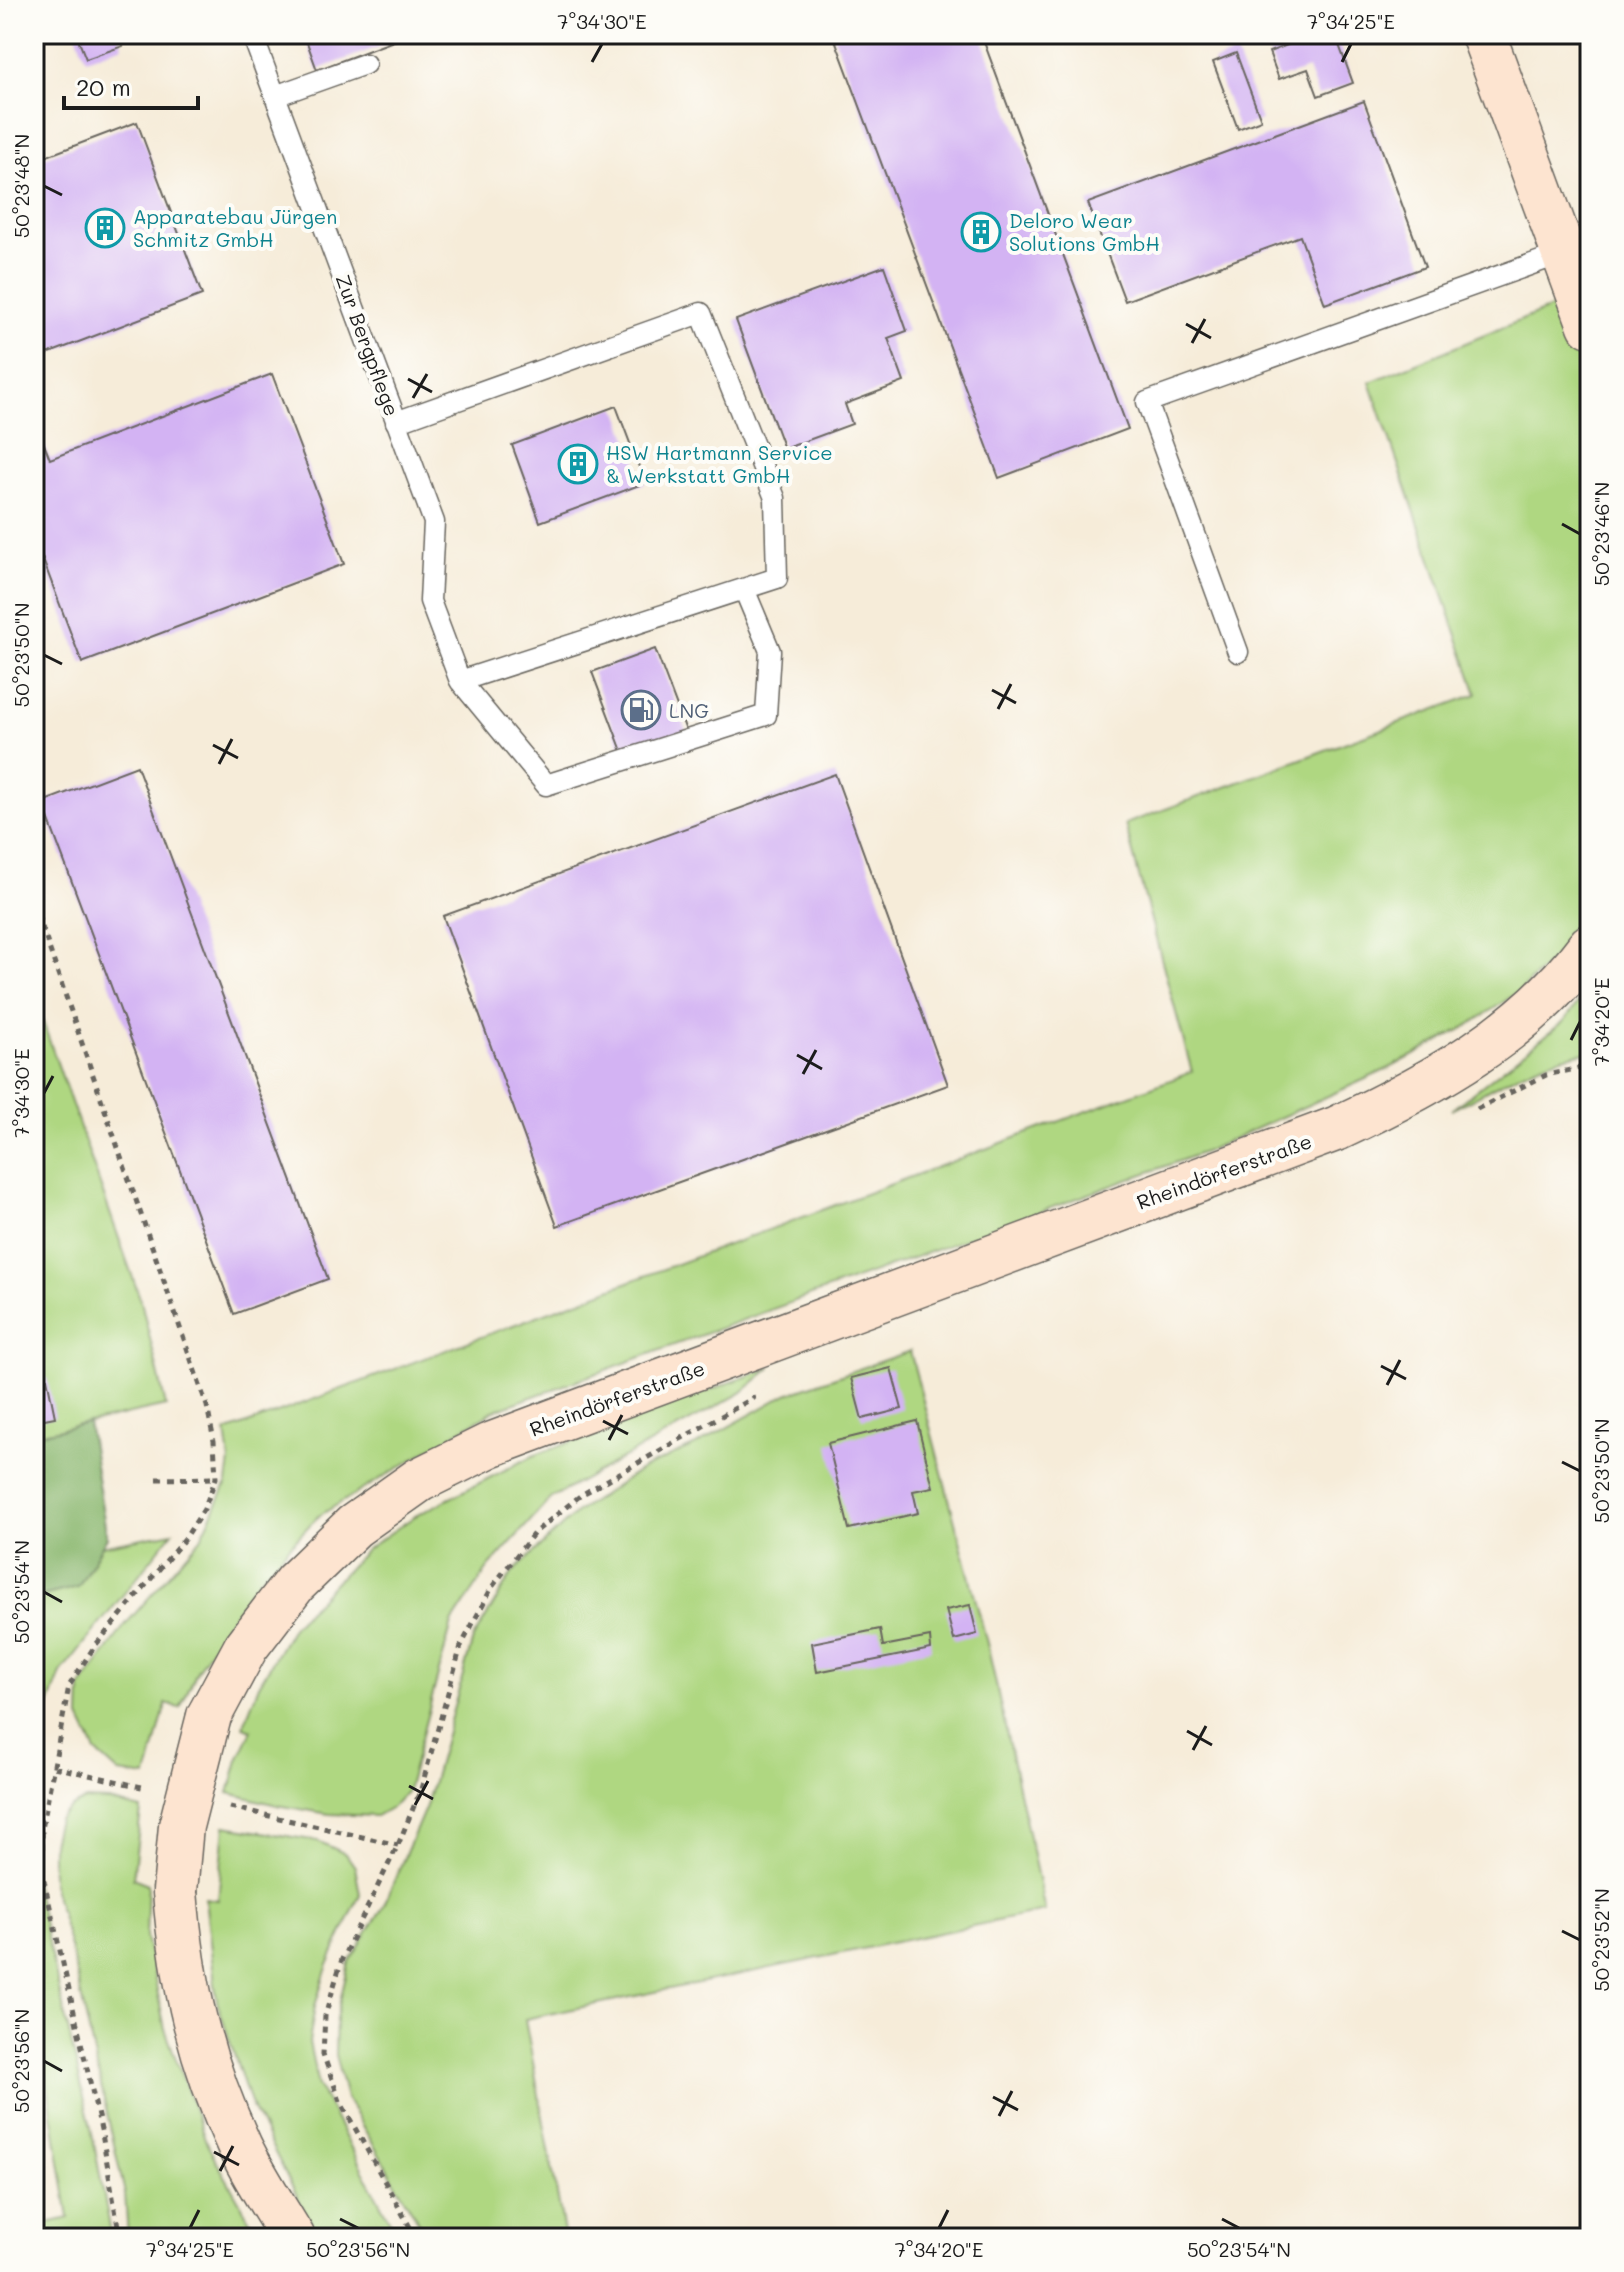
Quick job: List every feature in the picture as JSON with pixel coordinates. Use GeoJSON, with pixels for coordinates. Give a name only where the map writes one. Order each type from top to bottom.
{"type":"FeatureCollection","features":[{"type":"Feature","properties":{"kind":"main road"},"geometry":{"type":"LineString","coordinates":[[1483,34],[1590,325]]}},
{"type":"Feature","properties":{"kind":"main road","name":"Rheindörferstraße"},"geometry":{"type":"LineString","coordinates":[[293,2238],[241,2148],[209,2072],[187,1995],[178,1938],[175,1891],[181,1826],[209,1716],[246,1647],[295,1583],[354,1526],[419,1480],[490,1445],[1338,1128],[1412,1094],[1477,1054],[1529,1015],[1590,946]]}},
{"type":"Feature","properties":{"kind":"lane","name":"Zur Bergpflege"},"geometry":{"type":"LineString","coordinates":[[252,34],[434,522],[430,601],[460,681]]}},
{"type":"Feature","properties":{"kind":"lane"},"geometry":{"type":"LineString","coordinates":[[275,96],[365,64]]}},
{"type":"Feature","properties":{"kind":"lane"},"geometry":{"type":"LineString","coordinates":[[1238,652],[1147,402],[1563,253]]}},
{"type":"Feature","properties":{"kind":"lane"},"geometry":{"type":"LineString","coordinates":[[396,422],[701,313],[775,498],[777,578],[460,681],[546,785],[766,715],[770,651],[744,589]]}},
{"type":"Feature","properties":{"kind":"path"},"geometry":{"type":"LineString","coordinates":[[34,904],[207,1406],[214,1441],[216,1478],[204,1509],[186,1537],[94,1647],[69,1686],[42,1829],[42,1872],[102,2134],[120,2238]]}},
{"type":"Feature","properties":{"kind":"path"},"geometry":{"type":"LineString","coordinates":[[416,2238],[340,2101],[323,2054],[325,2016],[342,1959],[398,1845],[421,1789],[461,1646],[492,1587],[534,1533],[581,1495],[769,1389]]}},
{"type":"Feature","properties":{"kind":"path"},"geometry":{"type":"LineString","coordinates":[[157,1479],[216,1478]]}},
{"type":"Feature","properties":{"kind":"green space"},"geometry":{"type":"Polygon","coordinates":[[[1558,305],[1590,389],[1590,906],[1565,947],[1520,991],[1466,1027],[1390,1068],[1204,1152],[493,1411],[317,1517],[260,1578],[229,1620],[198,1669],[180,1708],[166,1704],[147,1777],[119,1773],[96,1752],[80,1718],[81,1687],[125,1625],[201,1538],[227,1483],[230,1461],[226,1432],[1192,1072],[1125,824],[1477,694],[1370,382],[1558,305]]]}},
{"type":"Feature","properties":{"kind":"green space"},"geometry":{"type":"Polygon","coordinates":[[[1590,988],[1590,1052],[1536,1066],[1451,1110],[1563,1022],[1590,988]]]}},
{"type":"Feature","properties":{"kind":"green space"},"geometry":{"type":"Polygon","coordinates":[[[34,997],[141,1301],[166,1406],[34,1435],[34,997]]]}},
{"type":"Feature","properties":{"kind":"green space"},"geometry":{"type":"Polygon","coordinates":[[[910,1351],[987,1643],[1045,1911],[525,2019],[565,2238],[428,2238],[346,2098],[335,2055],[336,2018],[349,1963],[383,1907],[426,1806],[473,1639],[513,1572],[577,1512],[642,1469],[694,1446],[787,1394],[910,1351]]]}},
{"type":"Feature","properties":{"kind":"green space"},"geometry":{"type":"Polygon","coordinates":[[[772,1367],[741,1393],[551,1498],[488,1568],[452,1623],[407,1791],[392,1807],[376,1816],[329,1814],[229,1793],[238,1760],[252,1730],[243,1727],[259,1685],[293,1626],[367,1549],[415,1516],[530,1457],[772,1367]]]}},
{"type":"Feature","properties":{"kind":"green space"},"geometry":{"type":"Polygon","coordinates":[[[88,1423],[107,1537],[78,1587],[34,1598],[34,1435],[88,1423]]]}},
{"type":"Feature","properties":{"kind":"green space"},"geometry":{"type":"Polygon","coordinates":[[[173,1532],[61,1673],[37,1737],[34,1759],[34,1598],[78,1587],[102,1546],[173,1532]]]}},
{"type":"Feature","properties":{"kind":"green space"},"geometry":{"type":"Polygon","coordinates":[[[85,1800],[109,1801],[141,1809],[133,1878],[148,1884],[146,1936],[165,2029],[207,2144],[260,2238],[128,2238],[125,2194],[72,1955],[52,1883],[52,1843],[58,1819],[85,1800]]]}},
{"type":"Feature","properties":{"kind":"green space"},"geometry":{"type":"Polygon","coordinates":[[[225,1826],[318,1841],[346,1854],[355,1867],[360,1894],[327,1967],[315,2006],[309,2042],[318,2086],[399,2238],[321,2238],[250,2103],[217,2002],[205,1898],[218,1900],[225,1826]]]}},
{"type":"Feature","properties":{"kind":"green space"},"geometry":{"type":"Polygon","coordinates":[[[34,1882],[91,2128],[112,2238],[44,2238],[43,2224],[69,2218],[34,2001],[34,1882]]]}},
{"type":"Feature","properties":{"kind":"building"},"geometry":{"type":"Polygon","coordinates":[[[76,34],[118,34],[123,46],[86,59],[76,34]]]}},
{"type":"Feature","properties":{"kind":"building"},"geometry":{"type":"Polygon","coordinates":[[[304,34],[412,34],[317,70],[304,34]]]}},
{"type":"Feature","properties":{"kind":"building","name":"Deloro Wear Solutions GmbH"},"geometry":{"type":"Polygon","coordinates":[[[833,34],[981,34],[1128,429],[999,478],[833,34]]]}},
{"type":"Feature","properties":{"kind":"building"},"geometry":{"type":"Polygon","coordinates":[[[1295,34],[1335,34],[1353,83],[1318,96],[1308,69],[1279,79],[1269,52],[1298,41],[1295,34]]]}},
{"type":"Feature","properties":{"kind":"building"},"geometry":{"type":"Polygon","coordinates":[[[1236,53],[1261,120],[1238,129],[1213,62],[1236,53]]]}},
{"type":"Feature","properties":{"kind":"building"},"geometry":{"type":"Polygon","coordinates":[[[1364,101],[1425,267],[1325,304],[1300,236],[1125,301],[1088,203],[1364,101]]]}},
{"type":"Feature","properties":{"kind":"building","name":"Apparatebau Jürgen Schmitz GmbH"},"geometry":{"type":"Polygon","coordinates":[[[137,122],[202,295],[34,359],[34,161],[137,122]]]}},
{"type":"Feature","properties":{"kind":"building"},"geometry":{"type":"Polygon","coordinates":[[[884,266],[907,331],[888,338],[904,382],[845,404],[852,424],[784,449],[736,320],[884,266]]]}},
{"type":"Feature","properties":{"kind":"building"},"geometry":{"type":"Polygon","coordinates":[[[272,374],[344,564],[82,663],[34,536],[34,442],[42,439],[50,459],[272,374]]]}},
{"type":"Feature","properties":{"kind":"building","name":"HSW Hartmann Service & Werkstatt GmbH"},"geometry":{"type":"Polygon","coordinates":[[[616,406],[645,483],[540,522],[512,445],[616,406]]]}},
{"type":"Feature","properties":{"kind":"building"},"geometry":{"type":"Polygon","coordinates":[[[655,649],[688,736],[625,759],[592,672],[655,649]]]}},
{"type":"Feature","properties":{"kind":"building"},"geometry":{"type":"Polygon","coordinates":[[[137,766],[328,1279],[234,1314],[42,802],[137,766]]]}},
{"type":"Feature","properties":{"kind":"building"},"geometry":{"type":"Polygon","coordinates":[[[835,774],[948,1085],[557,1226],[443,916],[835,774]]]}},
{"type":"Feature","properties":{"kind":"building"},"geometry":{"type":"Polygon","coordinates":[[[891,1368],[902,1409],[862,1419],[851,1378],[891,1368]]]}},
{"type":"Feature","properties":{"kind":"building"},"geometry":{"type":"Polygon","coordinates":[[[47,1378],[55,1417],[34,1421],[34,1381],[47,1378]]]}},
{"type":"Feature","properties":{"kind":"building"},"geometry":{"type":"Polygon","coordinates":[[[917,1421],[933,1487],[913,1491],[918,1513],[849,1529],[828,1443],[917,1421]]]}},
{"type":"Feature","properties":{"kind":"building"},"geometry":{"type":"Polygon","coordinates":[[[970,1605],[977,1634],[954,1640],[946,1610],[970,1605]]]}},
{"type":"Feature","properties":{"kind":"building"},"geometry":{"type":"Polygon","coordinates":[[[880,1629],[883,1646],[930,1637],[931,1649],[817,1672],[812,1643],[880,1629]]]}},
{"type":"Feature","properties":{"kind":"place","name":"Apparatebau Jürgen Schmitz GmbH"},"geometry":{"type":"Point","coordinates":[105,228]}},
{"type":"Feature","properties":{"kind":"place","name":"Deloro Wear Solutions GmbH"},"geometry":{"type":"Point","coordinates":[981,232]}},
{"type":"Feature","properties":{"kind":"place","name":"HSW Hartmann Service & Werkstatt GmbH"},"geometry":{"type":"Point","coordinates":[578,464]}},
{"type":"Feature","properties":{"kind":"place","name":"LNG"},"geometry":{"type":"Point","coordinates":[641,710]}}]}
